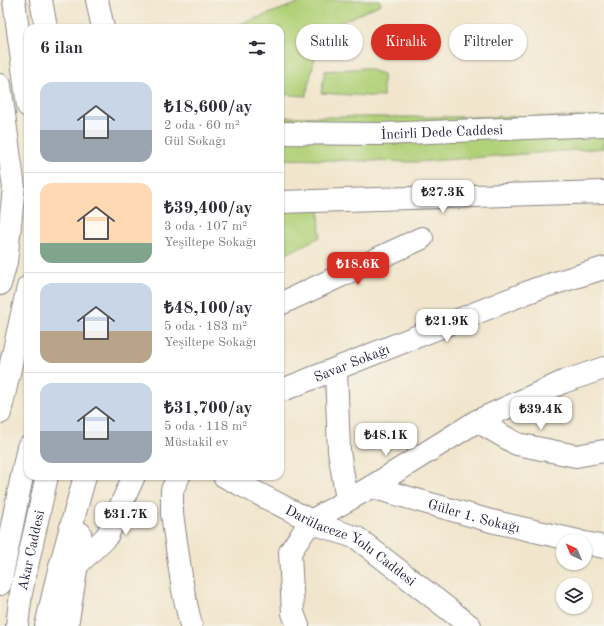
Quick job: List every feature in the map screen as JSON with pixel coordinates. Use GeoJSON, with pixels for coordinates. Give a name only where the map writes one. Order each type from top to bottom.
{"type":"FeatureCollection","features":[{"type":"Feature","properties":{"kind":"main road"},"geometry":{"type":"LineString","coordinates":[[14,0],[24,76]]}},
{"type":"Feature","properties":{"kind":"main road"},"geometry":{"type":"LineString","coordinates":[[41,0],[45,24]]}},
{"type":"Feature","properties":{"kind":"main road"},"geometry":{"type":"LineString","coordinates":[[85,0],[98,24]]}},
{"type":"Feature","properties":{"kind":"main road"},"geometry":{"type":"LineString","coordinates":[[97,0],[100,24]]}},
{"type":"Feature","properties":{"kind":"main road"},"geometry":{"type":"LineString","coordinates":[[0,85],[14,188],[6,262],[0,284]]}},
{"type":"Feature","properties":{"kind":"main road","name":"İncirli Dede Caddesi"},"geometry":{"type":"LineString","coordinates":[[284,133],[381,134],[604,125]]}},
{"type":"Feature","properties":{"kind":"main road"},"geometry":{"type":"LineString","coordinates":[[284,202],[604,192]]}},
{"type":"Feature","properties":{"kind":"main road"},"geometry":{"type":"LineString","coordinates":[[284,302],[422,238]]}},
{"type":"Feature","properties":{"kind":"main road","name":"Savar Sokağı"},"geometry":{"type":"LineString","coordinates":[[284,390],[536,289],[604,268]]}},
{"type":"Feature","properties":{"kind":"main road"},"geometry":{"type":"LineString","coordinates":[[0,413],[24,305]]}},
{"type":"Feature","properties":{"kind":"main road"},"geometry":{"type":"LineString","coordinates":[[298,626],[293,613],[290,552],[311,521],[371,487],[477,421],[563,382],[604,368]]}},
{"type":"Feature","properties":{"kind":"main road"},"geometry":{"type":"LineString","coordinates":[[336,370],[340,451],[347,500]]}},
{"type":"Feature","properties":{"kind":"main road"},"geometry":{"type":"LineString","coordinates":[[477,421],[516,444],[576,456],[604,451]]}},
{"type":"Feature","properties":{"kind":"main road","name":"Akar Caddesi"},"geometry":{"type":"LineString","coordinates":[[0,584],[24,465]]}},
{"type":"Feature","properties":{"kind":"main road","name":"Akar Caddesi"},"geometry":{"type":"LineString","coordinates":[[17,626],[21,593],[46,480]]}},
{"type":"Feature","properties":{"kind":"main road"},"geometry":{"type":"LineString","coordinates":[[46,626],[57,578],[84,480]]}},
{"type":"Feature","properties":{"kind":"main road"},"geometry":{"type":"LineString","coordinates":[[76,566],[107,536],[132,480]]}},
{"type":"Feature","properties":{"kind":"main road"},"geometry":{"type":"LineString","coordinates":[[178,480],[172,490],[172,514],[183,590],[191,626]]}},
{"type":"Feature","properties":{"kind":"main road","name":"Darülaceze Yolu Caddesi"},"geometry":{"type":"LineString","coordinates":[[232,480],[311,521],[357,538],[470,626]]}},
{"type":"Feature","properties":{"kind":"main road","name":"Güler 1. Sokağı"},"geometry":{"type":"LineString","coordinates":[[371,487],[491,521],[556,536]]}},
{"type":"Feature","properties":{"kind":"main road"},"geometry":{"type":"LineString","coordinates":[[67,626],[81,539],[78,504]]}},
{"type":"Feature","properties":{"kind":"main road"},"geometry":{"type":"LineString","coordinates":[[592,544],[604,547]]}},
{"type":"Feature","properties":{"kind":"green space"},"geometry":{"type":"Polygon","coordinates":[[[307,0],[379,0],[381,4],[340,24],[296,24],[296,60],[314,60],[306,96],[284,94],[284,24],[240,24],[307,0]]]}},
{"type":"Feature","properties":{"kind":"green space"},"geometry":{"type":"Polygon","coordinates":[[[365,68],[383,74],[383,97],[321,93],[325,71],[365,68]]]}},
{"type":"Feature","properties":{"kind":"green space"},"geometry":{"type":"Polygon","coordinates":[[[284,117],[604,117],[604,148],[417,162],[284,159],[284,117]]]}},
{"type":"Feature","properties":{"kind":"green space"},"geometry":{"type":"Polygon","coordinates":[[[284,202],[319,205],[320,237],[284,255],[284,202]]]}}]}
